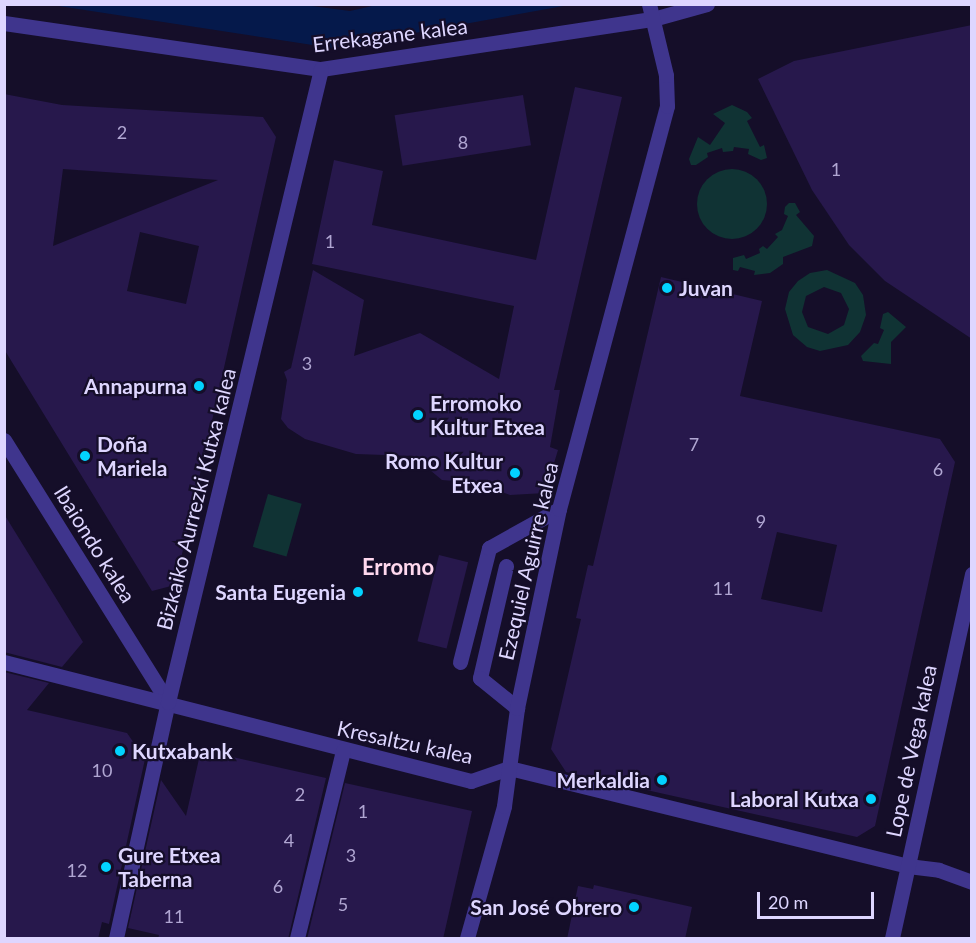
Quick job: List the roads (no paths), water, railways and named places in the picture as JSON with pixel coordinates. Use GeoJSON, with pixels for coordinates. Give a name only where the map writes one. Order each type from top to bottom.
{"type":"FeatureCollection","features":[{"type":"Feature","properties":{"kind":"street","name":"Errekagane kalea"},"geometry":{"type":"LineString","coordinates":[[4,23],[321,69],[707,4]]}},
{"type":"Feature","properties":{"kind":"street","name":"Ezequiel Aguirre kalea"},"geometry":{"type":"LineString","coordinates":[[467,939],[504,806],[517,708],[559,509],[667,106],[666,75],[651,12]]}},
{"type":"Feature","properties":{"kind":"street","name":"Bizkaiko Aurrezki Kutxa kalea"},"geometry":{"type":"LineString","coordinates":[[116,939],[168,702],[321,69]]}},
{"type":"Feature","properties":{"kind":"street","name":"Ibaiondo kalea"},"geometry":{"type":"LineString","coordinates":[[4,440],[168,702]]}},
{"type":"Feature","properties":{"kind":"street"},"geometry":{"type":"LineString","coordinates":[[460,662],[489,548],[559,509]]}},
{"type":"Feature","properties":{"kind":"street"},"geometry":{"type":"LineString","coordinates":[[506,566],[480,678],[517,708]]}},
{"type":"Feature","properties":{"kind":"street","name":"Lope de Vega kalea"},"geometry":{"type":"LineString","coordinates":[[892,939],[972,574]]}},
{"type":"Feature","properties":{"kind":"street","name":"Kresaltzu kalea"},"geometry":{"type":"LineString","coordinates":[[4,662],[168,702],[343,751],[471,781],[509,768]]}},
{"type":"Feature","properties":{"kind":"street"},"geometry":{"type":"LineString","coordinates":[[297,939],[343,751]]}},
{"type":"Feature","properties":{"kind":"street"},"geometry":{"type":"LineString","coordinates":[[509,768],[908,866],[939,870],[972,882]]}},
{"type":"Feature","properties":{"kind":"water"},"geometry":{"type":"Polygon","coordinates":[[[297,4],[350,11],[381,4],[569,5],[332,48],[52,5],[297,4]]]}},
{"type":"Feature","properties":{"kind":"place","name":"Juvan"},"geometry":{"type":"Point","coordinates":[667,288]}},
{"type":"Feature","properties":{"kind":"place","name":"Annapurna"},"geometry":{"type":"Point","coordinates":[199,386]}},
{"type":"Feature","properties":{"kind":"place","name":"Erromoko Kultur Etxea"},"geometry":{"type":"Point","coordinates":[418,415]}},
{"type":"Feature","properties":{"kind":"place","name":"Doña Mariela"},"geometry":{"type":"Point","coordinates":[85,456]}},
{"type":"Feature","properties":{"kind":"place","name":"Romo Kultur Etxea"},"geometry":{"type":"Point","coordinates":[515,473]}},
{"type":"Feature","properties":{"kind":"place","name":"Santa Eugenia"},"geometry":{"type":"Point","coordinates":[358,592]}},
{"type":"Feature","properties":{"kind":"place","name":"Kutxabank"},"geometry":{"type":"Point","coordinates":[120,751]}},
{"type":"Feature","properties":{"kind":"place","name":"Merkaldia"},"geometry":{"type":"Point","coordinates":[662,780]}},
{"type":"Feature","properties":{"kind":"place","name":"Laboral Kutxa"},"geometry":{"type":"Point","coordinates":[871,799]}},
{"type":"Feature","properties":{"kind":"place","name":"Gure Etxea Taberna"},"geometry":{"type":"Point","coordinates":[106,867]}},
{"type":"Feature","properties":{"kind":"place","name":"San José Obrero"},"geometry":{"type":"Point","coordinates":[634,907]}},
{"type":"Feature","properties":{"kind":"district","name":"Erromo"},"geometry":{"type":"Point","coordinates":[398,567]}}]}
